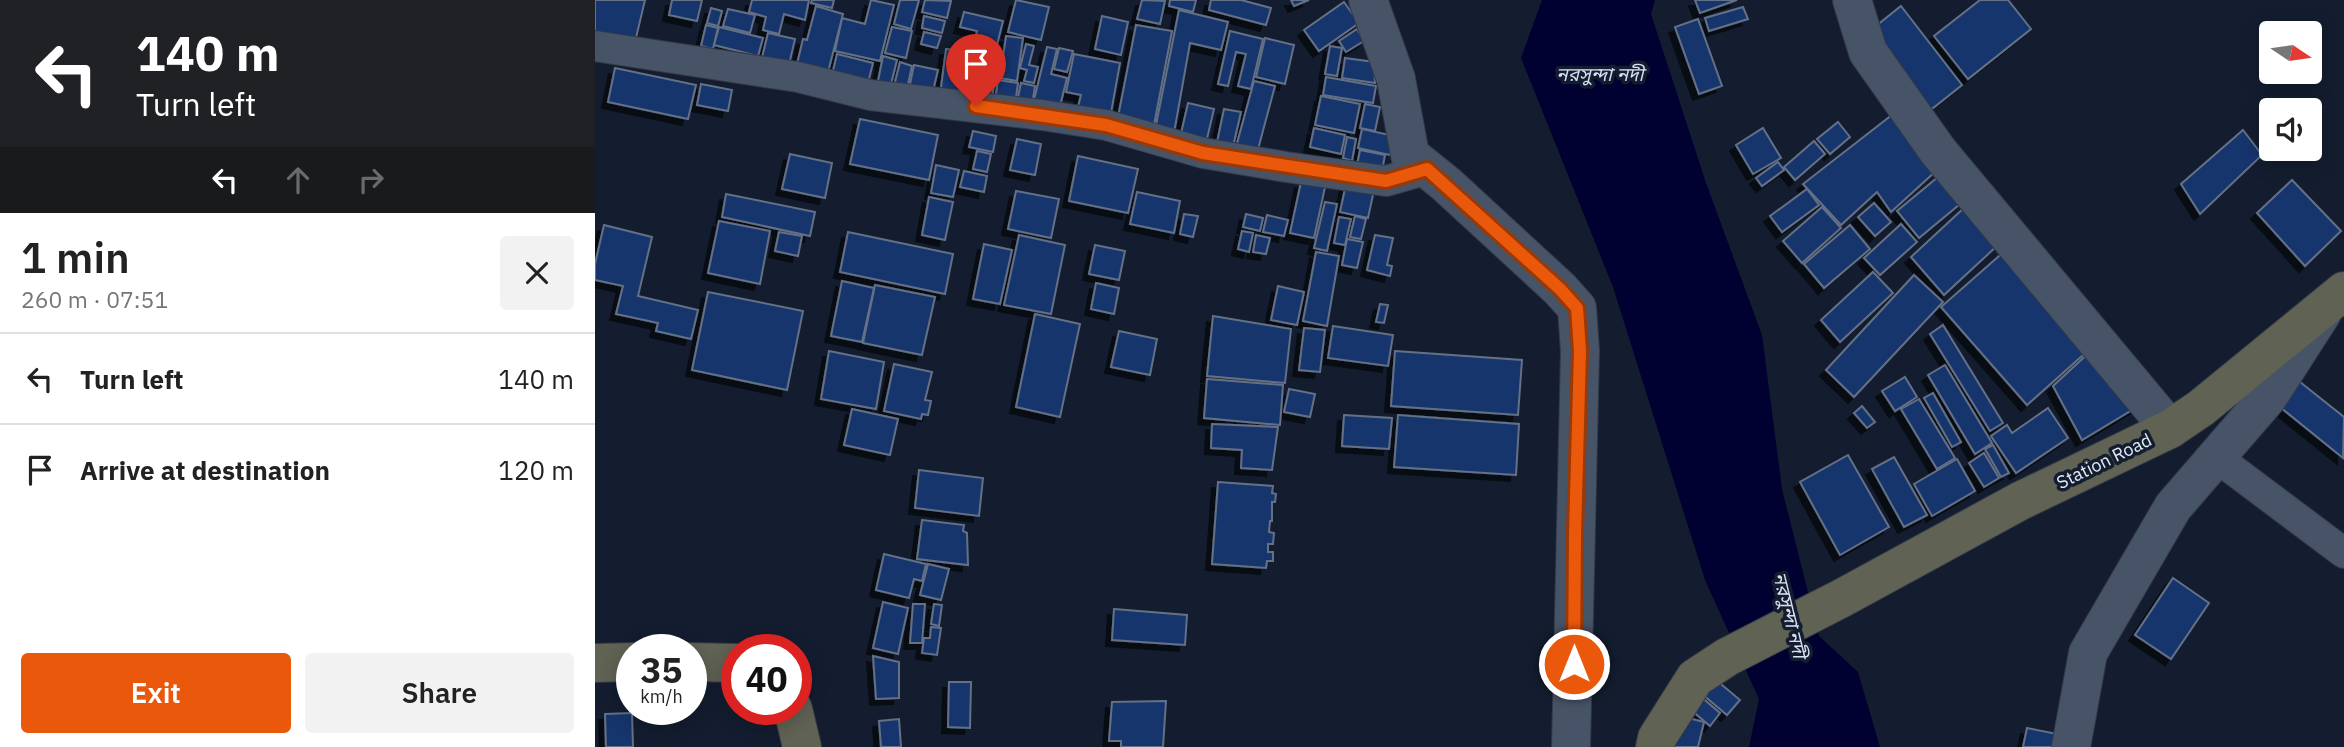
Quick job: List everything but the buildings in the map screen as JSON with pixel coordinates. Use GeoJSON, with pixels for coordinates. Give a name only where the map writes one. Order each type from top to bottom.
{"type":"FeatureCollection","features":[{"type":"Feature","properties":{"kind":"main road","name":"Station Road"},"geometry":{"type":"LineString","coordinates":[[1655,747],[1657,738],[1695,678],[1727,657],[2020,501],[2170,429],[2201,408],[2334,300]]}},
{"type":"Feature","properties":{"kind":"main road"},"geometry":{"type":"LineString","coordinates":[[595,663],[616,662]]}},
{"type":"Feature","properties":{"kind":"main road"},"geometry":{"type":"LineString","coordinates":[[797,725],[802,747]]}},
{"type":"Feature","properties":{"kind":"street"},"geometry":{"type":"LineString","coordinates":[[1368,0],[1396,79],[1410,155],[1560,289],[1577,308],[1580,351],[1571,747]]}},
{"type":"Feature","properties":{"kind":"street"},"geometry":{"type":"LineString","coordinates":[[1852,0],[1868,52],[1938,150],[2170,429]]}},
{"type":"Feature","properties":{"kind":"street"},"geometry":{"type":"LineString","coordinates":[[595,46],[798,77],[870,95],[1042,114],[1106,125],[1203,153],[1286,167],[1386,181],[1427,169]]}},
{"type":"Feature","properties":{"kind":"street"},"geometry":{"type":"LineString","coordinates":[[2071,747],[2088,653],[2173,507],[2268,397],[2334,300]]}},
{"type":"Feature","properties":{"kind":"street"},"geometry":{"type":"LineString","coordinates":[[2216,457],[2344,553]]}},
{"type":"Feature","properties":{"kind":"water","name":"নরসুন্দা নদী"},"geometry":{"type":"Polygon","coordinates":[[[1542,0],[1655,0],[1651,14],[1706,183],[1762,335],[1782,489],[1819,636],[1858,672],[1880,747],[1749,747],[1759,699],[1705,580],[1613,287],[1521,58],[1542,0]]]}},
{"type":"Feature","properties":{"kind":"route"},"geometry":{"type":"LineString","coordinates":[[976,106],[1106,125],[1203,153],[1386,181],[1427,169],[1560,289],[1577,308],[1580,351],[1574,664]]}}]}
